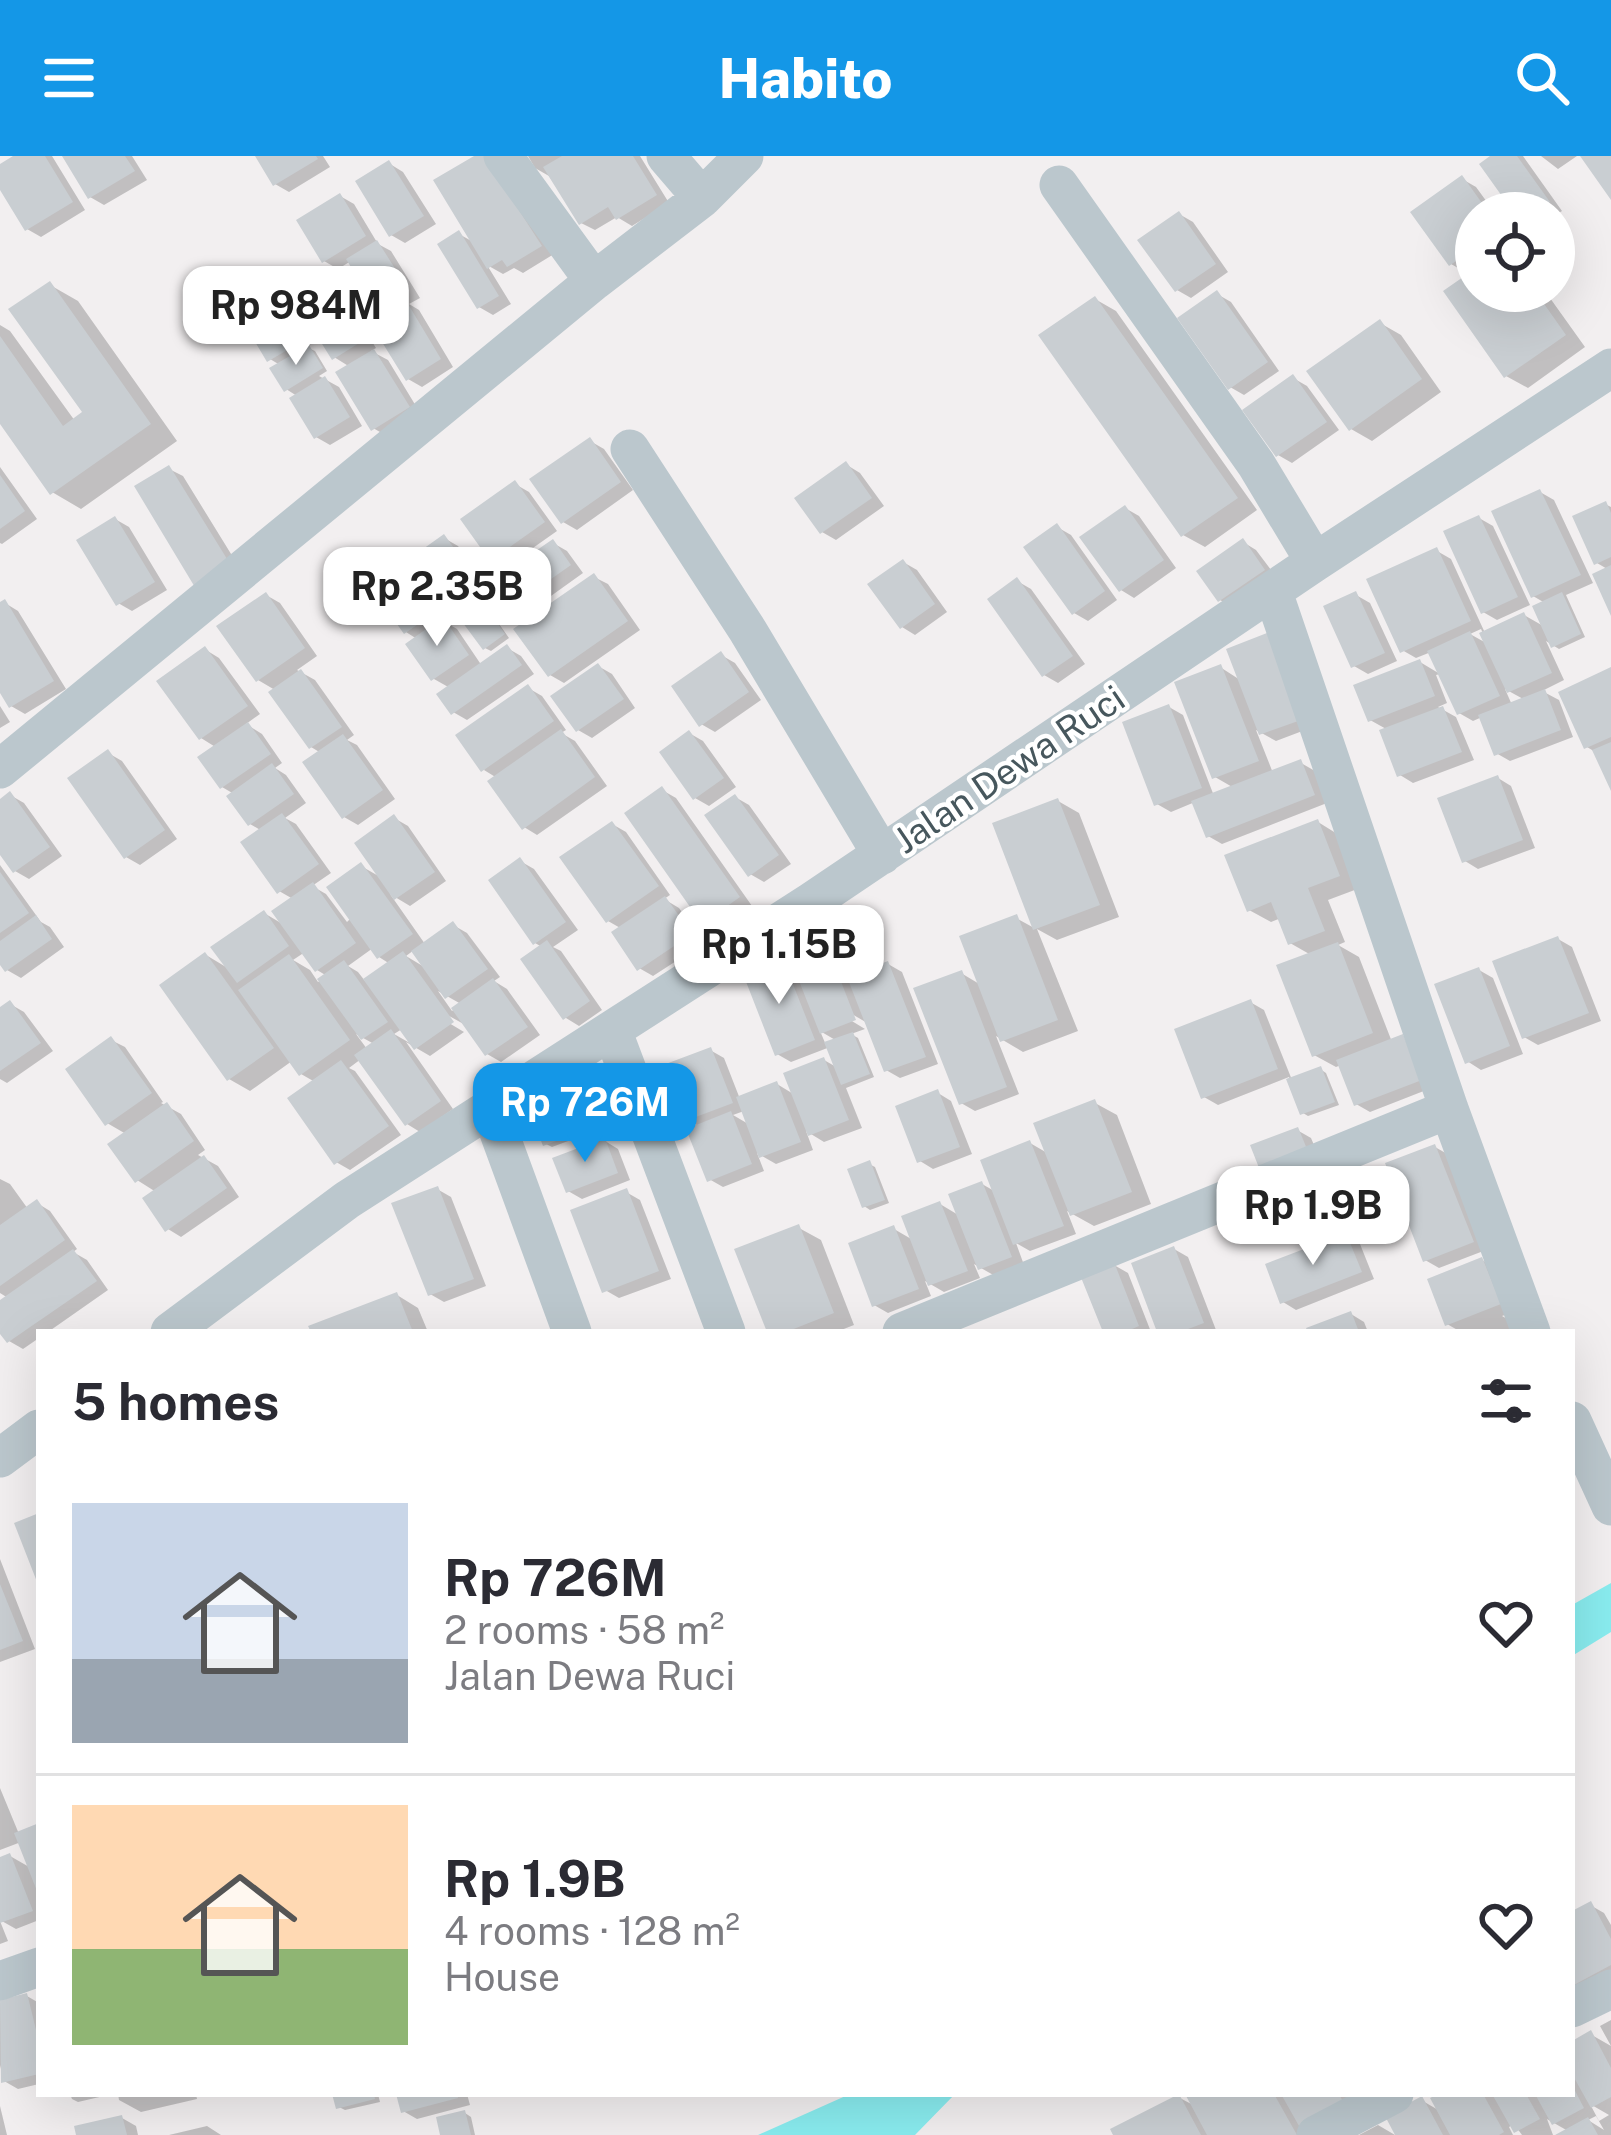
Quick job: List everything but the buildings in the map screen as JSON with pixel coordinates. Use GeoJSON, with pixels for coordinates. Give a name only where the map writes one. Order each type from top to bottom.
{"type":"FeatureCollection","features":[{"type":"Feature","properties":{"kind":"street"},"geometry":{"type":"LineString","coordinates":[[503,156],[594,281]]}},
{"type":"Feature","properties":{"kind":"street"},"geometry":{"type":"LineString","coordinates":[[666,156],[702,198]]}},
{"type":"Feature","properties":{"kind":"street"},"geometry":{"type":"LineString","coordinates":[[0,769],[594,281],[702,198],[744,156]]}},
{"type":"Feature","properties":{"kind":"street"},"geometry":{"type":"LineString","coordinates":[[1058,185],[1256,464],[1315,562]]}},
{"type":"Feature","properties":{"kind":"street","name":"Jalan Dewa Ruci"},"geometry":{"type":"LineString","coordinates":[[174,1329],[347,1200],[882,855],[1611,368]]}},
{"type":"Feature","properties":{"kind":"street"},"geometry":{"type":"LineString","coordinates":[[630,449],[748,631],[882,855]]}},
{"type":"Feature","properties":{"kind":"street"},"geometry":{"type":"LineString","coordinates":[[1273,592],[1449,1109],[1530,1329]]}},
{"type":"Feature","properties":{"kind":"street"},"geometry":{"type":"LineString","coordinates":[[612,1030],[725,1329]]}},
{"type":"Feature","properties":{"kind":"street"},"geometry":{"type":"LineString","coordinates":[[490,1108],[571,1329]]}},
{"type":"Feature","properties":{"kind":"street"},"geometry":{"type":"LineString","coordinates":[[909,1329],[1449,1109]]}},
{"type":"Feature","properties":{"kind":"street"},"geometry":{"type":"LineString","coordinates":[[1575,1428],[1611,1506]]}},
{"type":"Feature","properties":{"kind":"street"},"geometry":{"type":"LineString","coordinates":[[0,1458],[36,1431]]}},
{"type":"Feature","properties":{"kind":"street"},"geometry":{"type":"LineString","coordinates":[[0,1981],[36,1968]]}},
{"type":"Feature","properties":{"kind":"street"},"geometry":{"type":"LineString","coordinates":[[1575,2007],[1611,1989]]}},
{"type":"Feature","properties":{"kind":"street"},"geometry":{"type":"LineString","coordinates":[[1316,2135],[1388,2097]]}},
{"type":"Feature","properties":{"kind":"water"},"geometry":{"type":"Polygon","coordinates":[[[1611,1583],[1611,1632],[1575,1654],[1575,1603],[1611,1583]]]}},
{"type":"Feature","properties":{"kind":"water"},"geometry":{"type":"Polygon","coordinates":[[[843,2097],[952,2097],[915,2135],[758,2135],[843,2097]]]}}]}
